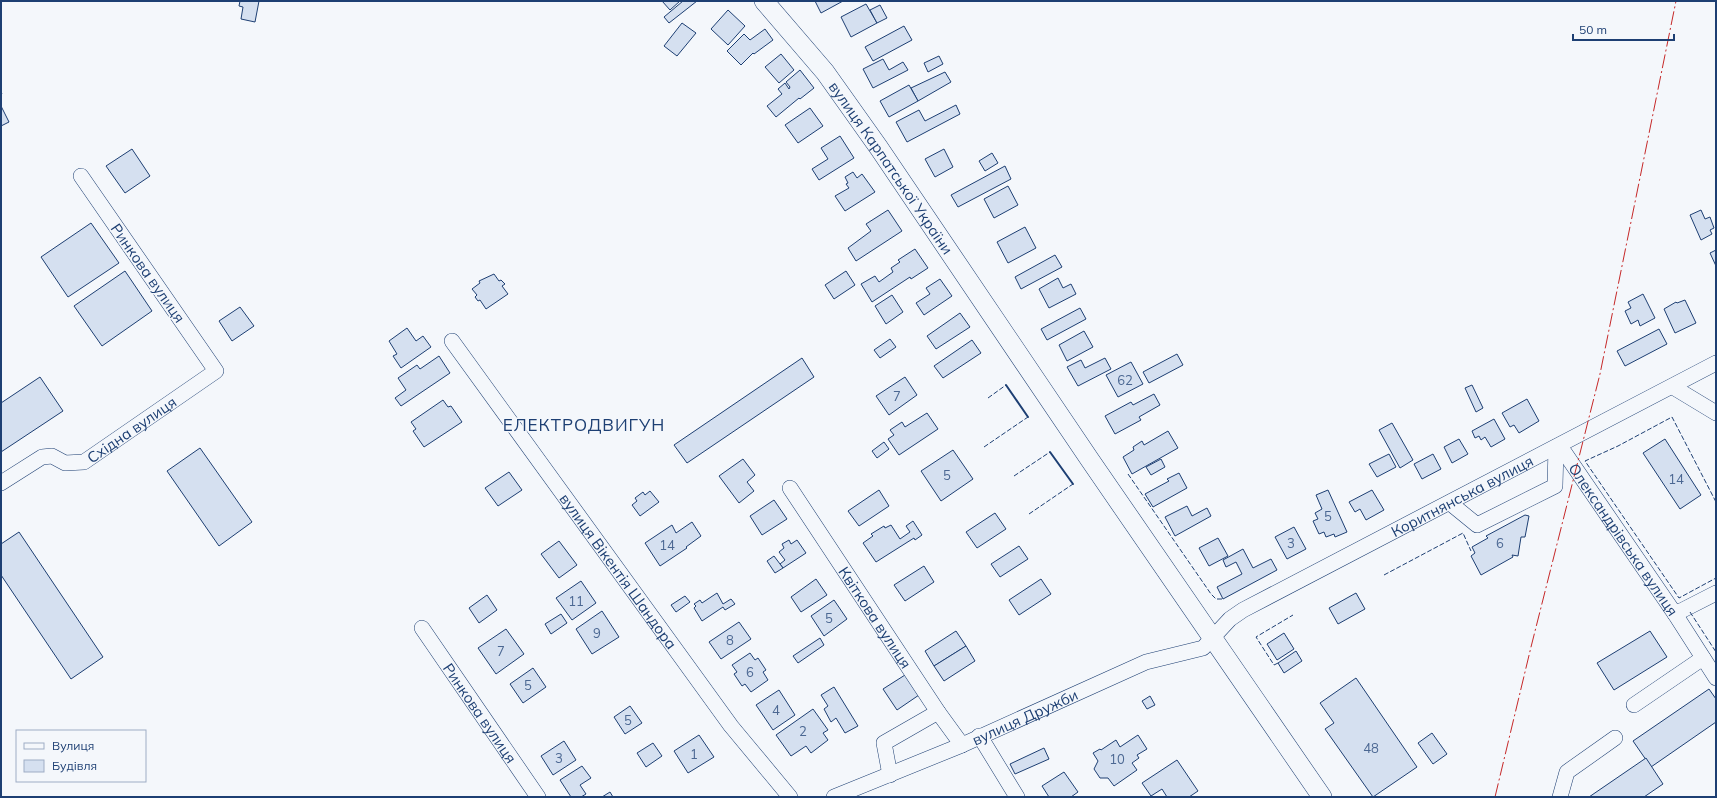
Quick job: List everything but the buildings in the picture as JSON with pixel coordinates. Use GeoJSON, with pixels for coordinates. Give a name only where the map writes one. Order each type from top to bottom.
{"type":"FeatureCollection","features":[{"type":"Feature","properties":{"kind":"main road","name":"вулиця Карпатської України"},"geometry":{"type":"LineString","coordinates":[[764,1],[825,72],[879,148],[1322,797]]}},
{"type":"Feature","properties":{"kind":"street","name":"Ринкова вулиця"},"geometry":{"type":"LineString","coordinates":[[81,176],[216,371]]}},
{"type":"Feature","properties":{"kind":"street","name":"вулиця Вікентія Шандора"},"geometry":{"type":"LineString","coordinates":[[452,341],[731,726],[790,797]]}},
{"type":"Feature","properties":{"kind":"street","name":"Коритнянська вулиця"},"geometry":{"type":"LineString","coordinates":[[1213,637],[1230,619],[1243,610],[1673,387],[1716,363]]}},
{"type":"Feature","properties":{"kind":"street","name":"Східна вулиця"},"geometry":{"type":"LineString","coordinates":[[1,483],[42,457],[52,456],[66,463],[84,462],[216,371]]}},
{"type":"Feature","properties":{"kind":"street"},"geometry":{"type":"LineString","coordinates":[[1673,387],[1716,414]]}},
{"type":"Feature","properties":{"kind":"street"},"geometry":{"type":"LineString","coordinates":[[1450,503],[1477,525],[1556,486],[1558,446]]}},
{"type":"Feature","properties":{"kind":"street","name":"Олександрівська вулиця"},"geometry":{"type":"LineString","coordinates":[[1558,446],[1674,614],[1716,593]]}},
{"type":"Feature","properties":{"kind":"street","name":"Квіткова вулиця"},"geometry":{"type":"LineString","coordinates":[[790,488],[938,712],[962,745]]}},
{"type":"Feature","properties":{"kind":"street"},"geometry":{"type":"LineString","coordinates":[[1674,614],[1716,678]]}},
{"type":"Feature","properties":{"kind":"street","name":"Ринкова вулиця"},"geometry":{"type":"LineString","coordinates":[[422,628],[538,797]]}},
{"type":"Feature","properties":{"kind":"street","name":"вулиця Дружби"},"geometry":{"type":"LineString","coordinates":[[834,797],[962,745],[979,736],[1146,662],[1203,648],[1213,637]]}},
{"type":"Feature","properties":{"kind":"street"},"geometry":{"type":"LineString","coordinates":[[1634,705],[1703,658]]}},
{"type":"Feature","properties":{"kind":"street"},"geometry":{"type":"LineString","coordinates":[[890,774],[884,742],[938,712]]}},
{"type":"Feature","properties":{"kind":"street"},"geometry":{"type":"LineString","coordinates":[[979,736],[1017,797]]}},
{"type":"Feature","properties":{"kind":"street"},"geometry":{"type":"LineString","coordinates":[[1560,797],[1567,772],[1615,738]]}},
{"type":"Feature","properties":{"kind":"fence"},"geometry":{"type":"LineString","coordinates":[[988,398],[1006,385]]}},
{"type":"Feature","properties":{"kind":"fence"},"geometry":{"type":"LineString","coordinates":[[984,447],[1028,417]]}},
{"type":"Feature","properties":{"kind":"fence"},"geometry":{"type":"LineString","coordinates":[[1716,502],[1672,417],[1618,446],[1585,461],[1679,598],[1716,578]]}},
{"type":"Feature","properties":{"kind":"fence"},"geometry":{"type":"LineString","coordinates":[[1014,476],[1050,452]]}},
{"type":"Feature","properties":{"kind":"fence"},"geometry":{"type":"LineString","coordinates":[[1128,474],[1211,594],[1216,599],[1223,599]]}},
{"type":"Feature","properties":{"kind":"fence"},"geometry":{"type":"LineString","coordinates":[[1029,514],[1073,484]]}},
{"type":"Feature","properties":{"kind":"fence"},"geometry":{"type":"LineString","coordinates":[[1384,575],[1463,533],[1471,551]]}},
{"type":"Feature","properties":{"kind":"fence"},"geometry":{"type":"LineString","coordinates":[[1690,612],[1716,652]]}},
{"type":"Feature","properties":{"kind":"fence"},"geometry":{"type":"LineString","coordinates":[[1278,663],[1274,665],[1256,637],[1293,615]]}},
{"type":"Feature","properties":{"kind":"wall"},"geometry":{"type":"LineString","coordinates":[[1006,385],[1028,417]]}},
{"type":"Feature","properties":{"kind":"wall"},"geometry":{"type":"LineString","coordinates":[[1050,452],[1073,484]]}},
{"type":"Feature","properties":{"kind":"power"},"geometry":{"type":"LineString","coordinates":[[1495,797],[1600,374],[1676,1]]}},
{"type":"Feature","properties":{"kind":"district","name":"ЕЛЕКТРОДВИГУН"},"geometry":{"type":"Point","coordinates":[584,424]}}]}
